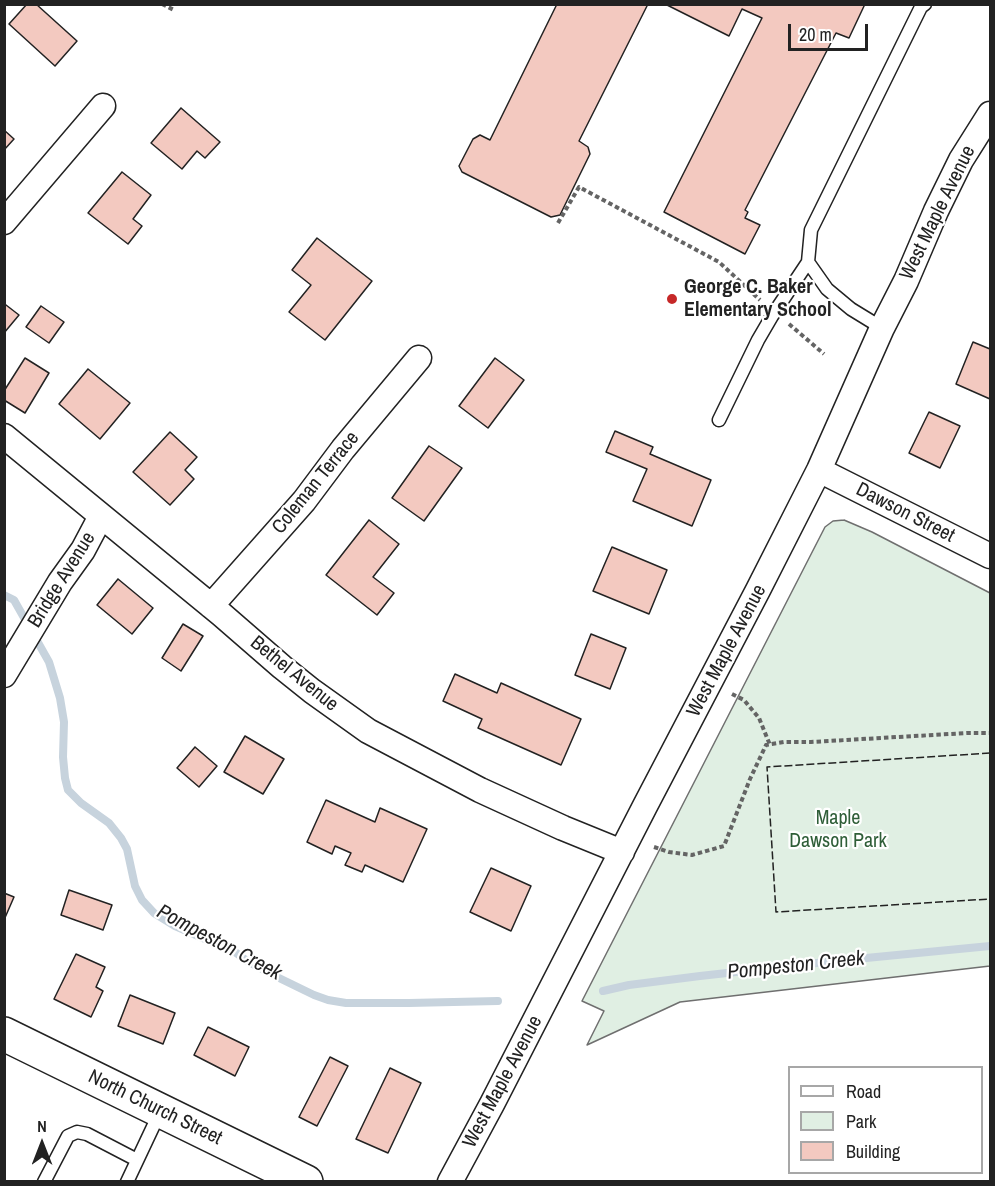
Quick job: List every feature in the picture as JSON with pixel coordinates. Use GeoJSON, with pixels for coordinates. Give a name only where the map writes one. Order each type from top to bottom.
{"type":"FeatureCollection","features":[{"type":"Feature","properties":{"kind":"main road","name":"North Church Street"},"geometry":{"type":"LineString","coordinates":[[4,1034],[306,1182]]}},
{"type":"Feature","properties":{"kind":"street"},"geometry":{"type":"LineString","coordinates":[[4,222],[103,106]]}},
{"type":"Feature","properties":{"kind":"street","name":"West Maple Avenue"},"geometry":{"type":"LineString","coordinates":[[450,1182],[819,470],[936,211],[961,160],[990,114]]}},
{"type":"Feature","properties":{"kind":"street","name":"Coleman Terrace"},"geometry":{"type":"LineString","coordinates":[[211,606],[304,501],[357,432],[419,358]]}},
{"type":"Feature","properties":{"kind":"street","name":"Bethel Avenue"},"geometry":{"type":"LineString","coordinates":[[4,436],[304,685],[368,731],[480,790],[622,852]]}},
{"type":"Feature","properties":{"kind":"street","name":"Dawson Street"},"geometry":{"type":"LineString","coordinates":[[819,470],[990,556]]}},
{"type":"Feature","properties":{"kind":"street","name":"Bridge Avenue"},"geometry":{"type":"LineString","coordinates":[[4,675],[60,582],[83,550],[101,516]]}},
{"type":"Feature","properties":{"kind":"lane"},"geometry":{"type":"LineString","coordinates":[[719,420],[758,340],[808,262],[811,230],[921,7],[926,4]]}},
{"type":"Feature","properties":{"kind":"lane"},"geometry":{"type":"LineString","coordinates":[[808,262],[827,289],[851,309],[882,328]]}},
{"type":"Feature","properties":{"kind":"lane"},"geometry":{"type":"LineString","coordinates":[[127,1182],[160,1111]]}},
{"type":"Feature","properties":{"kind":"lane"},"geometry":{"type":"LineString","coordinates":[[44,1182],[68,1136],[77,1131],[137,1160]]}},
{"type":"Feature","properties":{"kind":"path"},"geometry":{"type":"LineString","coordinates":[[162,4],[174,10]]}},
{"type":"Feature","properties":{"kind":"path"},"geometry":{"type":"LineString","coordinates":[[558,223],[579,187],[719,262],[760,300]]}},
{"type":"Feature","properties":{"kind":"path"},"geometry":{"type":"LineString","coordinates":[[789,324],[824,354]]}},
{"type":"Feature","properties":{"kind":"path"},"geometry":{"type":"LineString","coordinates":[[732,694],[744,700],[759,718],[770,744]]}},
{"type":"Feature","properties":{"kind":"path"},"geometry":{"type":"LineString","coordinates":[[654,847],[669,852],[692,855],[724,846],[766,745],[784,742],[990,733]]}},
{"type":"Feature","properties":{"kind":"green space","name":"Maple Dawson Park"},"geometry":{"type":"Polygon","coordinates":[[[844,520],[990,593],[990,966],[680,1002],[587,1045],[604,1011],[582,1001],[825,527],[833,521],[844,520]]]}},
{"type":"Feature","properties":{"kind":"building"},"geometry":{"type":"Polygon","coordinates":[[[27,4],[36,4],[77,41],[55,66],[9,24],[27,4]]]}},
{"type":"Feature","properties":{"kind":"building"},"geometry":{"type":"Polygon","coordinates":[[[557,4],[648,4],[579,141],[588,147],[590,154],[560,215],[551,217],[462,172],[459,166],[473,139],[480,135],[490,140],[557,4]]]}},
{"type":"Feature","properties":{"kind":"building","name":"George C. Baker Elementary School"},"geometry":{"type":"Polygon","coordinates":[[[665,4],[865,4],[849,38],[836,33],[745,210],[748,212],[745,218],[760,225],[745,254],[664,212],[762,18],[742,9],[729,36],[665,4]]]}},
{"type":"Feature","properties":{"kind":"building"},"geometry":{"type":"Polygon","coordinates":[[[181,108],[220,142],[205,158],[197,151],[182,169],[151,143],[181,108]]]}},
{"type":"Feature","properties":{"kind":"building"},"geometry":{"type":"Polygon","coordinates":[[[4,130],[14,139],[4,150],[4,130]]]}},
{"type":"Feature","properties":{"kind":"building"},"geometry":{"type":"Polygon","coordinates":[[[122,172],[151,195],[133,219],[142,226],[128,244],[88,213],[122,172]]]}},
{"type":"Feature","properties":{"kind":"building"},"geometry":{"type":"Polygon","coordinates":[[[317,238],[372,281],[325,340],[289,312],[311,285],[292,270],[317,238]]]}},
{"type":"Feature","properties":{"kind":"building"},"geometry":{"type":"Polygon","coordinates":[[[6,305],[19,315],[4,333],[4,307],[6,305]]]}},
{"type":"Feature","properties":{"kind":"building"},"geometry":{"type":"Polygon","coordinates":[[[41,306],[64,322],[49,343],[26,327],[41,306]]]}},
{"type":"Feature","properties":{"kind":"building"},"geometry":{"type":"Polygon","coordinates":[[[973,342],[990,349],[990,399],[956,384],[973,342]]]}},
{"type":"Feature","properties":{"kind":"building"},"geometry":{"type":"Polygon","coordinates":[[[25,358],[49,373],[25,413],[4,400],[4,391],[25,358]]]}},
{"type":"Feature","properties":{"kind":"building"},"geometry":{"type":"Polygon","coordinates":[[[495,358],[524,380],[488,428],[459,406],[495,358]]]}},
{"type":"Feature","properties":{"kind":"building"},"geometry":{"type":"Polygon","coordinates":[[[88,369],[130,403],[100,439],[59,404],[88,369]]]}},
{"type":"Feature","properties":{"kind":"building"},"geometry":{"type":"Polygon","coordinates":[[[929,412],[960,426],[940,468],[909,453],[929,412]]]}},
{"type":"Feature","properties":{"kind":"building"},"geometry":{"type":"Polygon","coordinates":[[[615,431],[653,447],[650,454],[711,480],[692,526],[633,501],[647,469],[606,452],[615,431]]]}},
{"type":"Feature","properties":{"kind":"building"},"geometry":{"type":"Polygon","coordinates":[[[170,432],[197,457],[185,470],[194,479],[170,505],[133,472],[170,432]]]}},
{"type":"Feature","properties":{"kind":"building"},"geometry":{"type":"Polygon","coordinates":[[[429,446],[462,468],[424,521],[392,498],[429,446]]]}},
{"type":"Feature","properties":{"kind":"building"},"geometry":{"type":"Polygon","coordinates":[[[369,520],[399,544],[373,577],[394,593],[377,615],[326,575],[369,520]]]}},
{"type":"Feature","properties":{"kind":"building"},"geometry":{"type":"Polygon","coordinates":[[[612,547],[667,570],[649,614],[593,591],[612,547]]]}},
{"type":"Feature","properties":{"kind":"building"},"geometry":{"type":"Polygon","coordinates":[[[118,579],[153,608],[132,634],[97,605],[118,579]]]}},
{"type":"Feature","properties":{"kind":"building"},"geometry":{"type":"Polygon","coordinates":[[[183,624],[203,636],[181,671],[162,658],[183,624]]]}},
{"type":"Feature","properties":{"kind":"building"},"geometry":{"type":"Polygon","coordinates":[[[591,634],[626,648],[610,689],[575,675],[591,634]]]}},
{"type":"Feature","properties":{"kind":"building"},"geometry":{"type":"Polygon","coordinates":[[[455,674],[497,693],[501,683],[581,719],[561,765],[478,728],[482,719],[443,701],[455,674]]]}},
{"type":"Feature","properties":{"kind":"building"},"geometry":{"type":"Polygon","coordinates":[[[245,736],[284,759],[263,794],[224,772],[245,736]]]}},
{"type":"Feature","properties":{"kind":"building"},"geometry":{"type":"Polygon","coordinates":[[[195,747],[217,766],[199,787],[177,768],[195,747]]]}},
{"type":"Feature","properties":{"kind":"building"},"geometry":{"type":"Polygon","coordinates":[[[326,800],[375,822],[380,808],[427,829],[403,882],[365,865],[362,872],[345,865],[351,853],[335,846],[332,854],[307,842],[326,800]]]}},
{"type":"Feature","properties":{"kind":"building"},"geometry":{"type":"Polygon","coordinates":[[[491,868],[531,886],[511,931],[470,912],[491,868]]]}},
{"type":"Feature","properties":{"kind":"building"},"geometry":{"type":"Polygon","coordinates":[[[69,890],[112,905],[103,930],[61,915],[69,890]]]}},
{"type":"Feature","properties":{"kind":"building"},"geometry":{"type":"Polygon","coordinates":[[[4,893],[14,897],[4,920],[4,893]]]}},
{"type":"Feature","properties":{"kind":"building"},"geometry":{"type":"Polygon","coordinates":[[[76,954],[105,967],[96,987],[103,991],[91,1017],[54,999],[76,954]]]}},
{"type":"Feature","properties":{"kind":"building"},"geometry":{"type":"Polygon","coordinates":[[[130,995],[175,1013],[163,1044],[118,1026],[130,995]]]}},
{"type":"Feature","properties":{"kind":"building"},"geometry":{"type":"Polygon","coordinates":[[[208,1027],[249,1047],[235,1076],[194,1055],[208,1027]]]}},
{"type":"Feature","properties":{"kind":"building"},"geometry":{"type":"Polygon","coordinates":[[[330,1057],[348,1066],[317,1126],[299,1117],[330,1057]]]}},
{"type":"Feature","properties":{"kind":"building"},"geometry":{"type":"Polygon","coordinates":[[[390,1068],[421,1083],[388,1153],[356,1139],[390,1068]]]}},
{"type":"Feature","properties":{"kind":"waterway","name":"Pompeston Creek"},"geometry":{"type":"LineString","coordinates":[[4,595],[14,600],[49,662],[60,698],[64,722],[63,757],[68,790],[81,803],[109,823],[121,838],[127,849],[135,886],[142,900],[154,913],[175,926],[235,952],[277,977],[328,1000],[346,1003],[498,1001]]}},
{"type":"Feature","properties":{"kind":"waterway","name":"Pompeston Creek"},"geometry":{"type":"LineString","coordinates":[[603,991],[629,985],[700,976],[990,946]]}},
{"type":"Feature","properties":{"kind":"fence"},"geometry":{"type":"LineString","coordinates":[[990,753],[767,767],[776,912],[990,899]]}},
{"type":"Feature","properties":{"kind":"place","name":"George C. Baker Elementary School"},"geometry":{"type":"Point","coordinates":[672,299]}}]}
